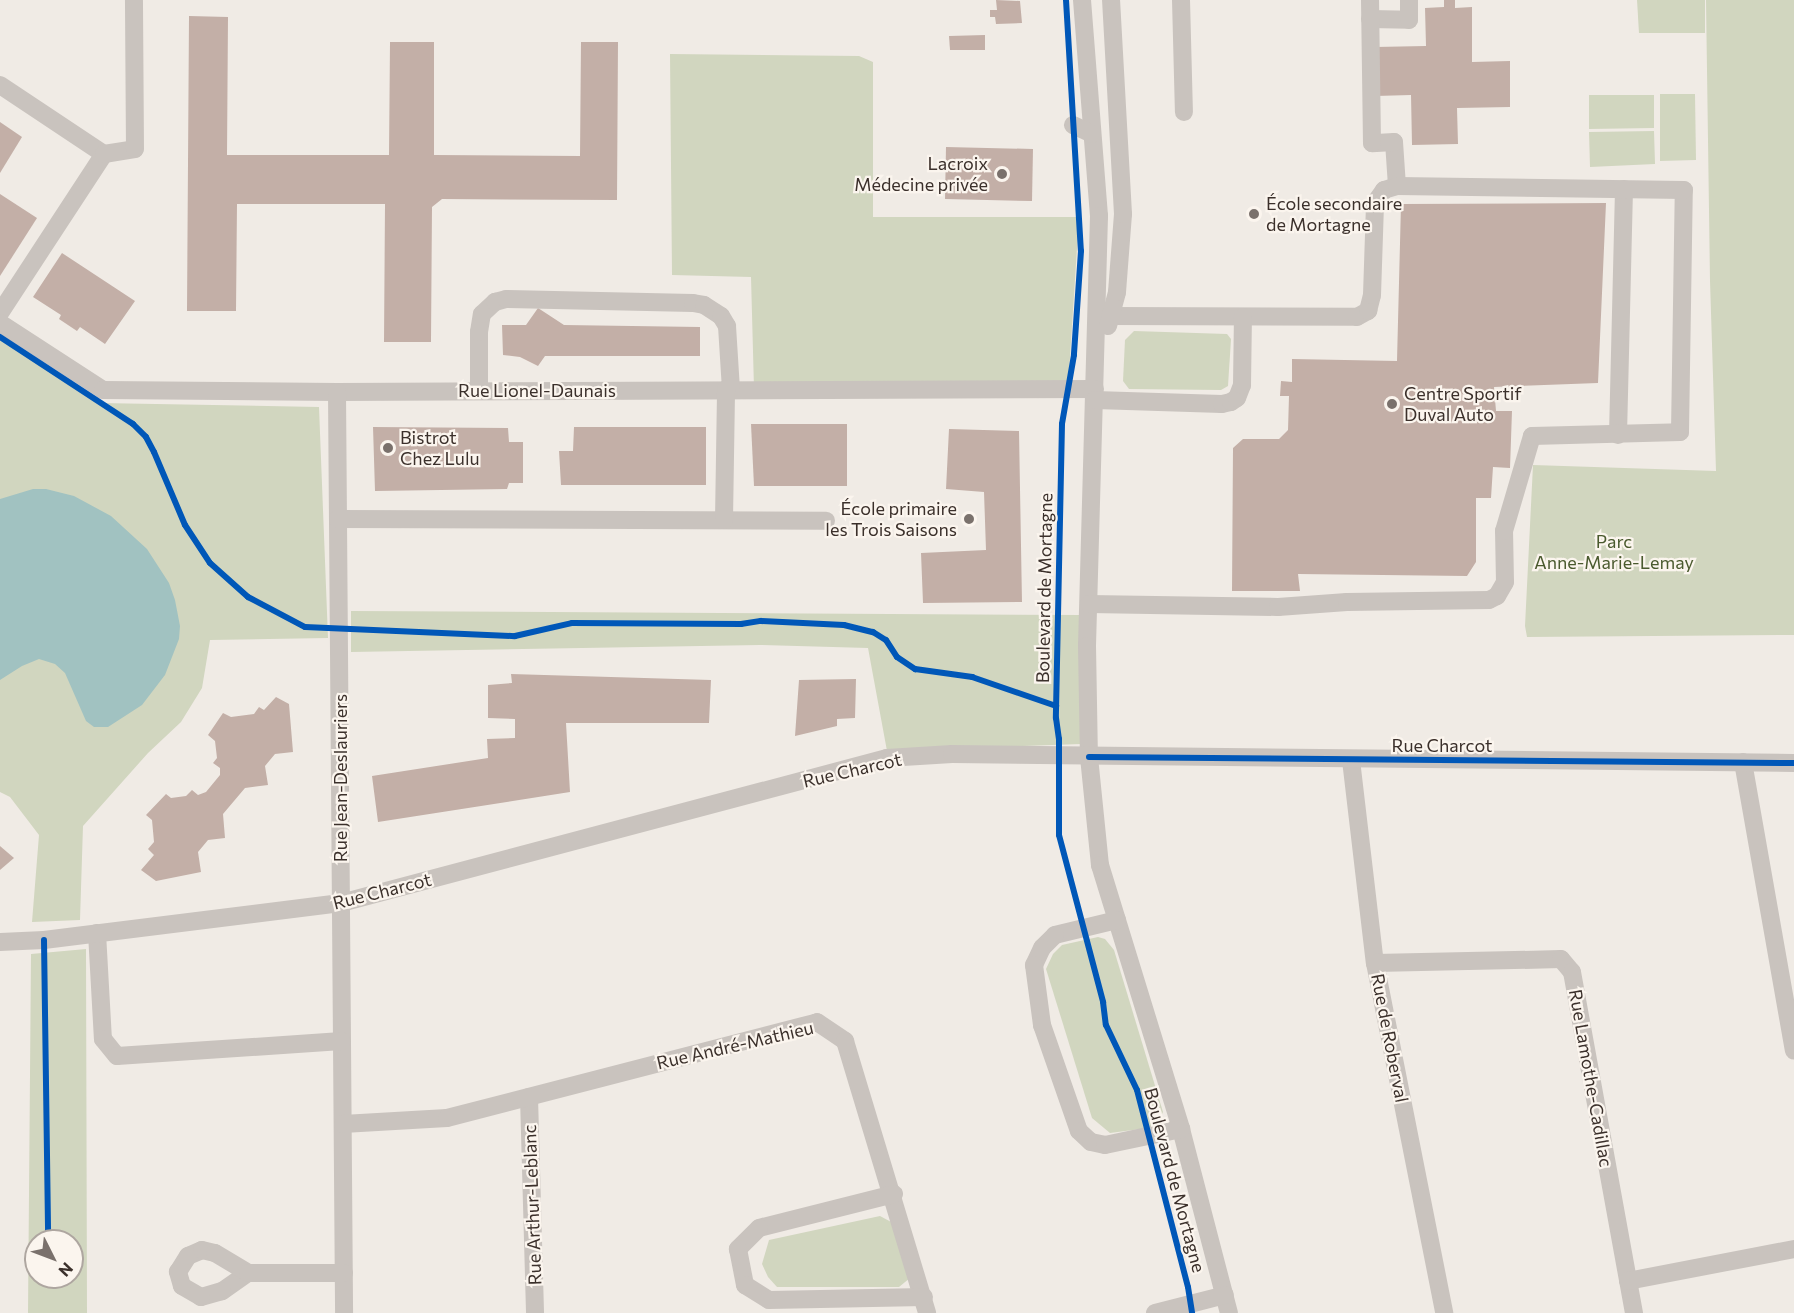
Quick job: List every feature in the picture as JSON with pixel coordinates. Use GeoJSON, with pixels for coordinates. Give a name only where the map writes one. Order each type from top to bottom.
{"type":"FeatureCollection","features":[{"type":"Feature","properties":{"kind":"street"},"geometry":{"type":"LineString","coordinates":[[0,85],[104,154],[135,149],[134,0]]}},
{"type":"Feature","properties":{"kind":"street","name":"Boulevard de Mortagne"},"geometry":{"type":"LineString","coordinates":[[1082,0],[1099,216],[1089,604],[1089,757],[1100,865],[1181,1129],[1227,1304],[1155,1313]]}},
{"type":"Feature","properties":{"kind":"street","name":"Boulevard de Mortagne"},"geometry":{"type":"LineString","coordinates":[[1095,395],[1110,316],[1117,292],[1124,214],[1111,0]]}},
{"type":"Feature","properties":{"kind":"street"},"geometry":{"type":"LineString","coordinates":[[1181,0],[1184,112]]}},
{"type":"Feature","properties":{"kind":"street"},"geometry":{"type":"LineString","coordinates":[[1370,0],[1372,143],[1394,142],[1397,186]]}},
{"type":"Feature","properties":{"kind":"street"},"geometry":{"type":"LineString","coordinates":[[1370,19],[1409,20],[1409,0]]}},
{"type":"Feature","properties":{"kind":"street"},"geometry":{"type":"LineString","coordinates":[[1073,125],[1092,134]]}},
{"type":"Feature","properties":{"kind":"street"},"geometry":{"type":"LineString","coordinates":[[0,314],[104,154]]}},
{"type":"Feature","properties":{"kind":"street"},"geometry":{"type":"LineString","coordinates":[[1089,604],[1278,608],[1347,602],[1489,600],[1497,596],[1505,582],[1504,531],[1532,436],[1680,432],[1684,189],[1397,186],[1384,190],[1375,203],[1372,295],[1370,308],[1365,315],[1357,317],[1110,316]]}},
{"type":"Feature","properties":{"kind":"street"},"geometry":{"type":"LineString","coordinates":[[1618,435],[1624,189]]}},
{"type":"Feature","properties":{"kind":"street"},"geometry":{"type":"LineString","coordinates":[[479,391],[479,332],[482,314],[495,302],[506,299],[693,303],[716,311],[727,326],[728,389],[724,520]]}},
{"type":"Feature","properties":{"kind":"street","name":"Rue Lionel-Daunais"},"geometry":{"type":"LineString","coordinates":[[0,323],[103,390],[337,392],[728,389],[1095,395],[1222,405],[1237,398],[1242,385],[1243,317]]}},
{"type":"Feature","properties":{"kind":"street","name":"Rue Jean-Deslauriers"},"geometry":{"type":"LineString","coordinates":[[337,392],[344,1313]]}},
{"type":"Feature","properties":{"kind":"street"},"geometry":{"type":"LineString","coordinates":[[338,519],[826,520]]}},
{"type":"Feature","properties":{"kind":"street","name":"Rue Charcot"},"geometry":{"type":"LineString","coordinates":[[0,942],[97,933],[341,903],[887,758],[952,754],[1794,763]]}},
{"type":"Feature","properties":{"kind":"street","name":"Rue de Roberval"},"geometry":{"type":"LineString","coordinates":[[1351,760],[1375,963],[1444,1313]]}},
{"type":"Feature","properties":{"kind":"street"},"geometry":{"type":"LineString","coordinates":[[1743,762],[1794,1051]]}},
{"type":"Feature","properties":{"kind":"street","name":"Boulevard de Mortagne"},"geometry":{"type":"LineString","coordinates":[[1117,920],[1055,935],[1042,948],[1034,966],[1042,1024],[1079,1131],[1091,1142],[1104,1145],[1181,1129]]}},
{"type":"Feature","properties":{"kind":"street"},"geometry":{"type":"LineString","coordinates":[[97,933],[103,1039],[117,1056],[342,1041]]}},
{"type":"Feature","properties":{"kind":"street","name":"Rue Lamothe-Cadillac"},"geometry":{"type":"LineString","coordinates":[[1375,963],[1561,959],[1572,972],[1634,1313]]}},
{"type":"Feature","properties":{"kind":"street","name":"Rue André-Mathieu"},"geometry":{"type":"LineString","coordinates":[[343,1124],[447,1118],[817,1022],[845,1041],[894,1194],[926,1305]]}},
{"type":"Feature","properties":{"kind":"street","name":"Rue Arthur-Leblanc"},"geometry":{"type":"LineString","coordinates":[[529,1097],[535,1313]]}},
{"type":"Feature","properties":{"kind":"street"},"geometry":{"type":"LineString","coordinates":[[894,1194],[759,1228],[738,1249],[745,1285],[769,1300],[926,1305]]}},
{"type":"Feature","properties":{"kind":"street"},"geometry":{"type":"LineString","coordinates":[[1628,1281],[1794,1249]]}},
{"type":"Feature","properties":{"kind":"street"},"geometry":{"type":"LineString","coordinates":[[248,1274],[344,1273]]}},
{"type":"Feature","properties":{"kind":"green space"},"geometry":{"type":"Polygon","coordinates":[[[1637,0],[1705,0],[1705,33],[1639,33],[1637,0]]]}},
{"type":"Feature","properties":{"kind":"green space","name":"Parc Anne-Marie-Lemay"},"geometry":{"type":"Polygon","coordinates":[[[1706,0],[1794,0],[1794,635],[1527,637],[1525,626],[1533,465],[1716,471],[1710,281],[1706,0]]]}},
{"type":"Feature","properties":{"kind":"green space"},"geometry":{"type":"Polygon","coordinates":[[[670,54],[859,56],[873,62],[873,217],[1079,217],[1068,389],[754,389],[751,277],[672,275],[670,54]]]}},
{"type":"Feature","properties":{"kind":"green space"},"geometry":{"type":"Polygon","coordinates":[[[1660,94],[1695,94],[1696,160],[1660,161],[1660,94]]]}},
{"type":"Feature","properties":{"kind":"green space"},"geometry":{"type":"Polygon","coordinates":[[[1589,95],[1654,95],[1654,128],[1589,129],[1589,95]]]}},
{"type":"Feature","properties":{"kind":"green space"},"geometry":{"type":"Polygon","coordinates":[[[1654,131],[1655,164],[1590,167],[1589,132],[1654,131]]]}},
{"type":"Feature","properties":{"kind":"green space"},"geometry":{"type":"Polygon","coordinates":[[[1134,331],[1227,334],[1231,339],[1228,386],[1221,390],[1129,389],[1123,381],[1125,340],[1134,331]]]}},
{"type":"Feature","properties":{"kind":"green space"},"geometry":{"type":"Polygon","coordinates":[[[0,338],[99,403],[319,407],[328,638],[210,640],[202,688],[181,722],[148,753],[83,826],[80,920],[32,922],[39,835],[10,797],[0,792],[0,338]]]}},
{"type":"Feature","properties":{"kind":"green space"},"geometry":{"type":"Polygon","coordinates":[[[351,611],[1081,615],[1081,744],[887,751],[868,648],[760,645],[351,652],[351,611]]]}},
{"type":"Feature","properties":{"kind":"green space"},"geometry":{"type":"Polygon","coordinates":[[[1098,937],[1105,939],[1114,950],[1163,1112],[1158,1122],[1148,1128],[1110,1133],[1092,1118],[1046,969],[1053,954],[1062,945],[1098,937]]]}},
{"type":"Feature","properties":{"kind":"green space"},"geometry":{"type":"Polygon","coordinates":[[[86,949],[87,1313],[28,1313],[28,1289],[84,1289],[84,1229],[29,1229],[31,954],[86,949]]]}},
{"type":"Feature","properties":{"kind":"green space"},"geometry":{"type":"Polygon","coordinates":[[[880,1216],[893,1223],[910,1278],[899,1287],[777,1287],[768,1277],[762,1264],[769,1240],[880,1216]]]}},
{"type":"Feature","properties":{"kind":"water"},"geometry":{"type":"Polygon","coordinates":[[[33,489],[46,489],[74,496],[111,516],[147,549],[169,583],[175,600],[180,626],[179,639],[165,675],[142,705],[108,727],[94,727],[86,721],[65,673],[55,664],[39,659],[22,666],[0,680],[0,499],[33,489]]]}},
{"type":"Feature","properties":{"kind":"building"},"geometry":{"type":"Polygon","coordinates":[[[996,0],[1020,1],[1022,23],[996,24],[995,17],[990,17],[990,10],[997,10],[996,0]]]}},
{"type":"Feature","properties":{"kind":"building"},"geometry":{"type":"Polygon","coordinates":[[[1444,0],[1455,0],[1455,8],[1472,7],[1472,62],[1510,61],[1510,107],[1457,108],[1458,144],[1412,145],[1411,95],[1375,96],[1375,47],[1426,46],[1425,8],[1444,7],[1444,0]]]}},
{"type":"Feature","properties":{"kind":"building"},"geometry":{"type":"Polygon","coordinates":[[[189,16],[228,17],[227,155],[389,155],[390,42],[434,42],[434,155],[580,156],[581,42],[618,42],[617,200],[442,199],[432,207],[431,342],[384,342],[385,204],[237,204],[236,311],[187,311],[189,16]]]}},
{"type":"Feature","properties":{"kind":"building"},"geometry":{"type":"Polygon","coordinates":[[[985,35],[985,50],[950,50],[949,36],[985,35]]]}},
{"type":"Feature","properties":{"kind":"building"},"geometry":{"type":"Polygon","coordinates":[[[0,122],[22,137],[0,173],[0,122]]]}},
{"type":"Feature","properties":{"kind":"building"},"geometry":{"type":"Polygon","coordinates":[[[946,147],[1033,149],[1032,201],[945,199],[946,147]]]}},
{"type":"Feature","properties":{"kind":"building"},"geometry":{"type":"Polygon","coordinates":[[[0,194],[37,218],[0,276],[0,194]]]}},
{"type":"Feature","properties":{"kind":"building","name":"Centre Sportif Duval Auto"},"geometry":{"type":"Polygon","coordinates":[[[1606,203],[1598,383],[1494,387],[1496,411],[1512,411],[1510,468],[1493,467],[1491,498],[1476,498],[1476,562],[1467,576],[1298,574],[1300,591],[1232,591],[1233,448],[1243,439],[1279,439],[1288,430],[1289,396],[1280,396],[1281,381],[1292,382],[1292,359],[1397,361],[1401,204],[1606,203]]]}},
{"type":"Feature","properties":{"kind":"building"},"geometry":{"type":"Polygon","coordinates":[[[62,253],[135,301],[105,344],[80,327],[77,331],[59,319],[61,315],[33,297],[62,253]]]}},
{"type":"Feature","properties":{"kind":"building"},"geometry":{"type":"Polygon","coordinates":[[[538,308],[564,325],[700,327],[700,356],[545,356],[538,366],[520,357],[503,355],[502,325],[526,325],[538,308]]]}},
{"type":"Feature","properties":{"kind":"building"},"geometry":{"type":"Polygon","coordinates":[[[751,424],[847,424],[847,486],[754,486],[751,424]]]}},
{"type":"Feature","properties":{"kind":"building"},"geometry":{"type":"Polygon","coordinates":[[[373,427],[508,428],[509,442],[523,442],[523,483],[509,483],[507,489],[375,491],[373,427]]]}},
{"type":"Feature","properties":{"kind":"building"},"geometry":{"type":"Polygon","coordinates":[[[574,427],[706,427],[706,485],[561,485],[559,451],[573,451],[574,427]]]}},
{"type":"Feature","properties":{"kind":"building"},"geometry":{"type":"Polygon","coordinates":[[[949,429],[1019,431],[1022,602],[923,603],[921,553],[986,550],[984,492],[946,489],[949,429]]]}},
{"type":"Feature","properties":{"kind":"building"},"geometry":{"type":"Polygon","coordinates":[[[511,674],[711,680],[709,723],[566,723],[570,792],[378,822],[372,776],[488,758],[487,739],[515,738],[515,719],[488,718],[488,685],[512,683],[511,674]]]}},
{"type":"Feature","properties":{"kind":"building"},"geometry":{"type":"Polygon","coordinates":[[[856,679],[855,718],[837,719],[837,726],[795,736],[799,680],[856,679]]]}},
{"type":"Feature","properties":{"kind":"building"},"geometry":{"type":"Polygon","coordinates":[[[276,697],[289,704],[293,752],[275,754],[265,766],[268,785],[245,788],[223,814],[225,838],[208,840],[198,852],[201,872],[156,881],[141,870],[154,855],[148,849],[154,842],[152,820],[146,815],[166,794],[171,798],[186,796],[192,790],[198,795],[206,792],[220,775],[220,768],[213,763],[217,758],[215,741],[208,735],[223,713],[231,717],[254,714],[259,707],[264,710],[276,697]]]}},
{"type":"Feature","properties":{"kind":"building"},"geometry":{"type":"Polygon","coordinates":[[[0,846],[14,858],[0,870],[0,846]]]}},
{"type":"Feature","properties":{"kind":"cycle path"},"geometry":{"type":"LineString","coordinates":[[1066,0],[1081,251],[1074,355],[1062,424],[1056,718],[1059,739],[1059,835],[1103,1002],[1106,1025],[1137,1090],[1188,1287],[1192,1313]]}},
{"type":"Feature","properties":{"kind":"cycle path"},"geometry":{"type":"LineString","coordinates":[[0,337],[133,424],[146,437],[185,525],[210,563],[248,597],[305,627],[515,636],[572,623],[741,624],[761,621],[844,625],[873,632],[886,640],[897,657],[915,669],[972,677],[1056,706]]}},
{"type":"Feature","properties":{"kind":"cycle path"},"geometry":{"type":"LineString","coordinates":[[1089,757],[1794,763]]}},
{"type":"Feature","properties":{"kind":"cycle path"},"geometry":{"type":"LineString","coordinates":[[44,940],[48,1229]]}},
{"type":"Feature","properties":{"kind":"place","name":"Lacroix Médecine privée"},"geometry":{"type":"Point","coordinates":[1002,174]}},
{"type":"Feature","properties":{"kind":"place","name":"École secondaire de Mortagne"},"geometry":{"type":"Point","coordinates":[1254,214]}},
{"type":"Feature","properties":{"kind":"place","name":"Centre Sportif Duval Auto"},"geometry":{"type":"Point","coordinates":[1392,404]}},
{"type":"Feature","properties":{"kind":"place","name":"Bistrot Chez Lulu"},"geometry":{"type":"Point","coordinates":[388,448]}},
{"type":"Feature","properties":{"kind":"place","name":"École primaire les Trois Saisons"},"geometry":{"type":"Point","coordinates":[969,519]}}]}
